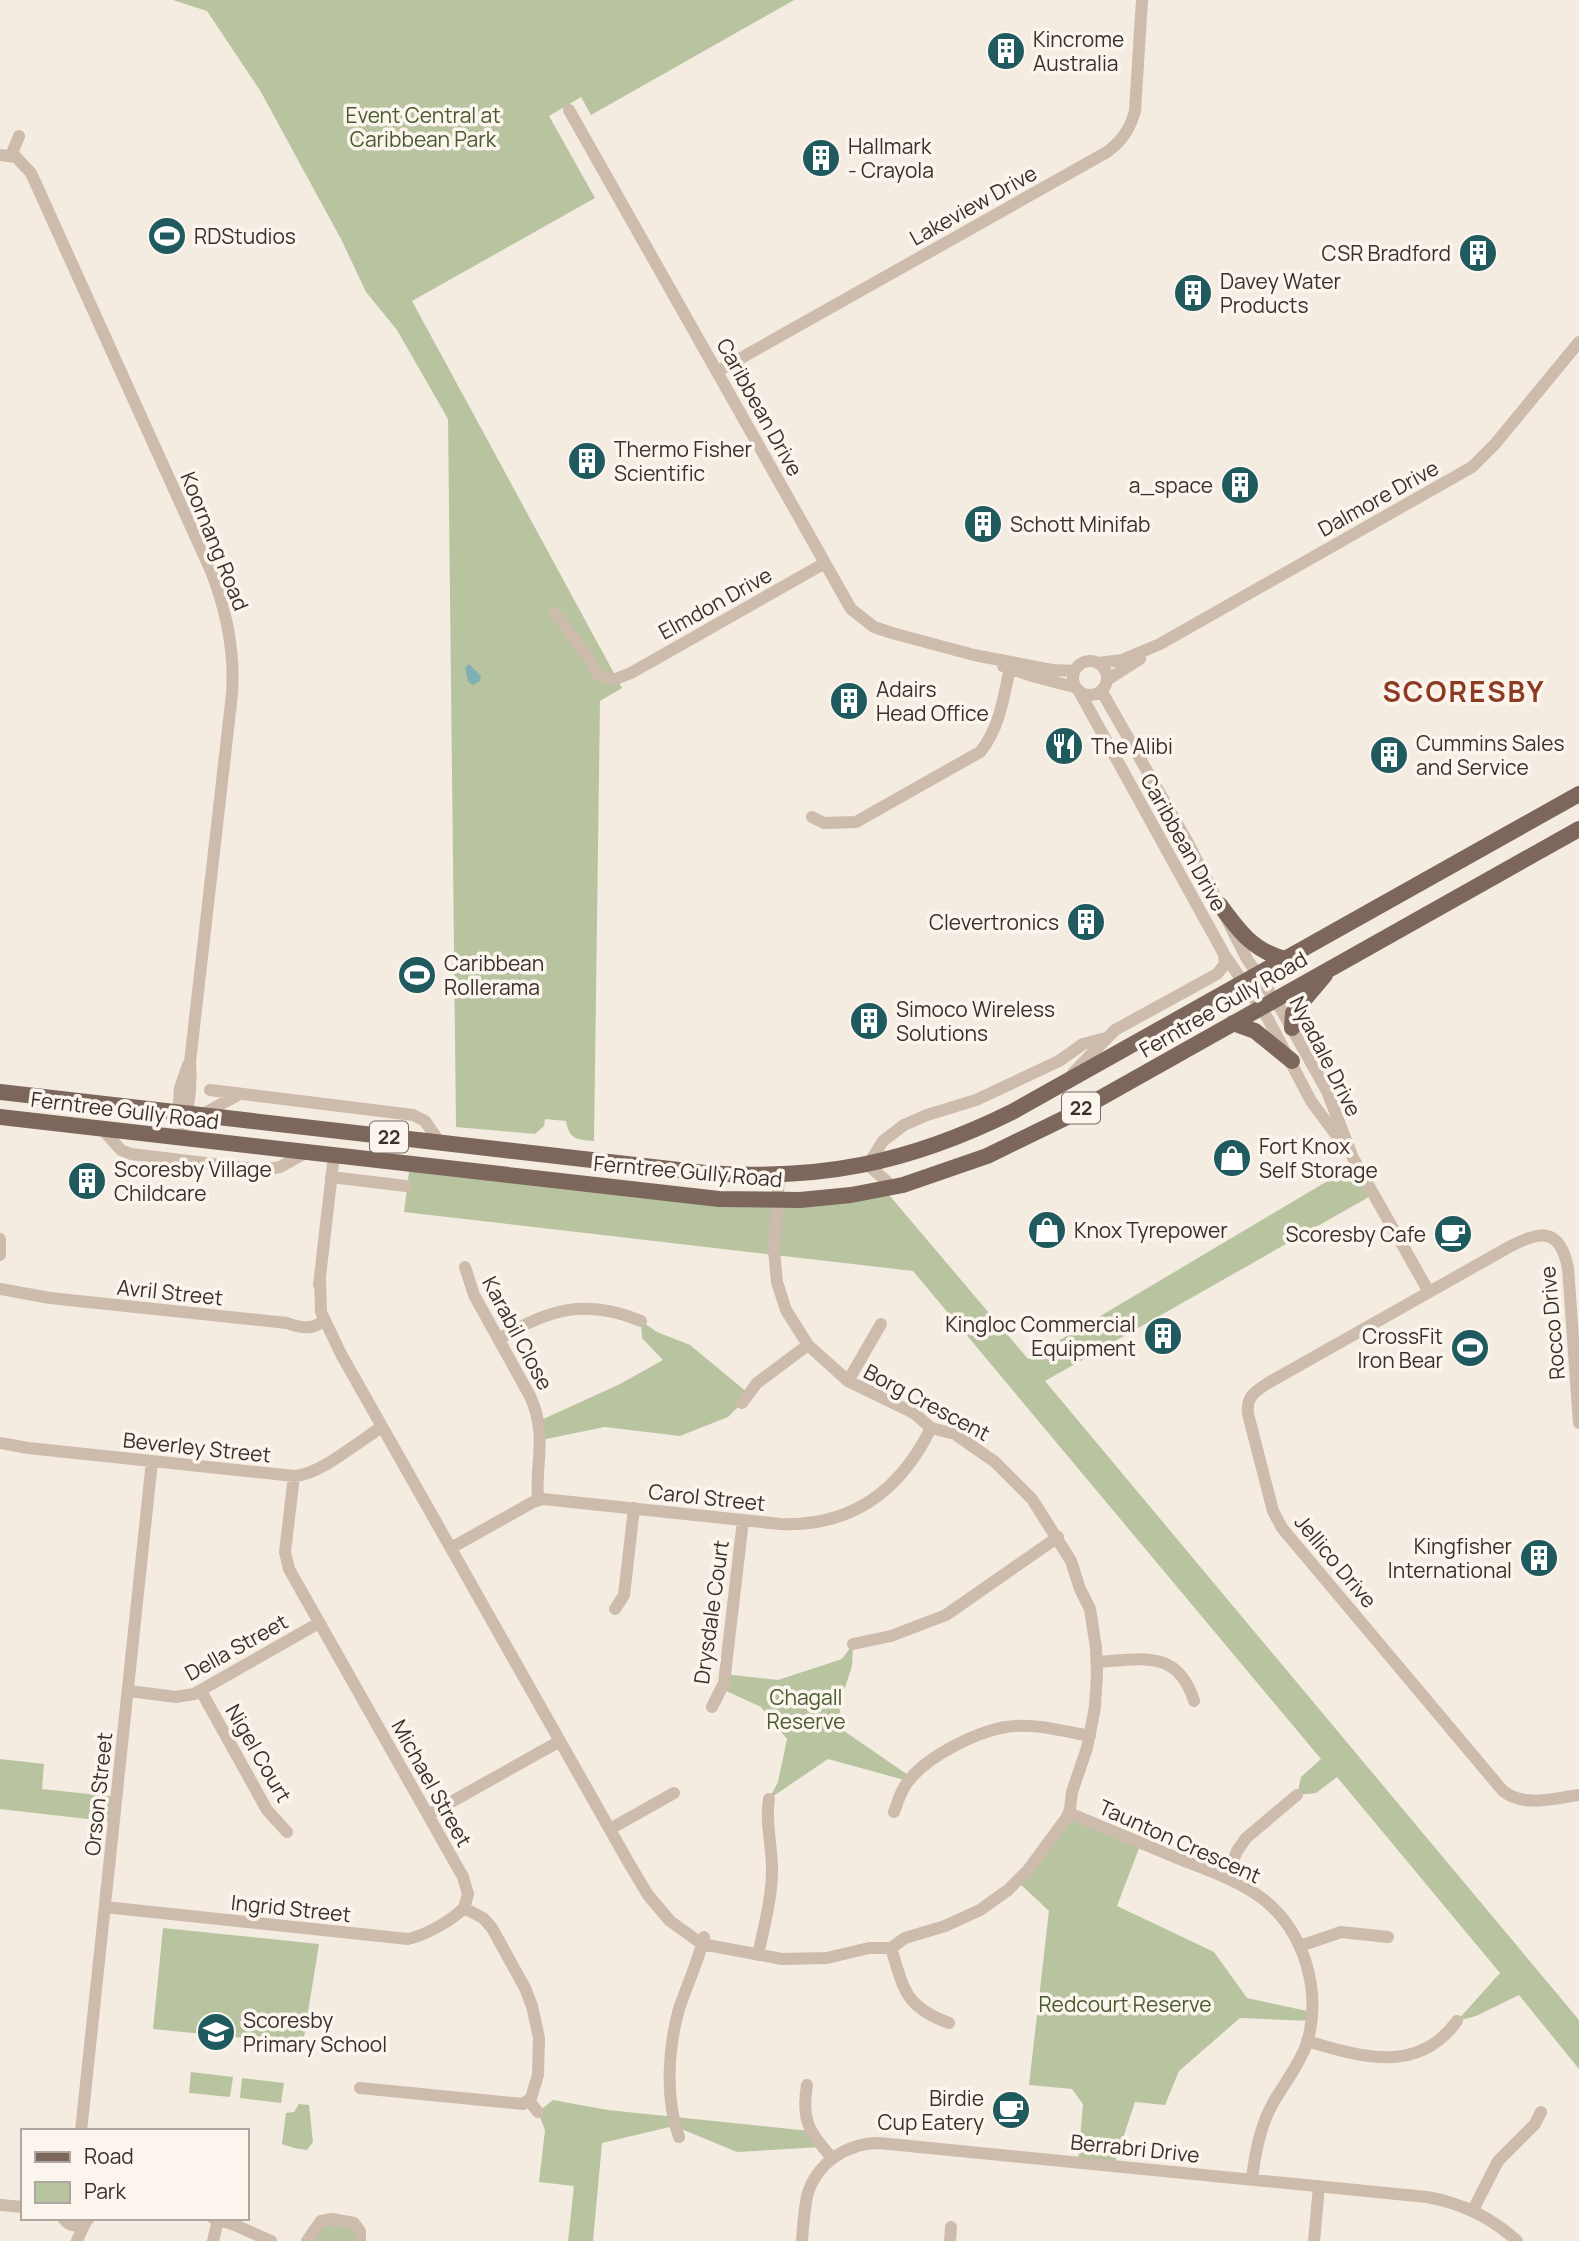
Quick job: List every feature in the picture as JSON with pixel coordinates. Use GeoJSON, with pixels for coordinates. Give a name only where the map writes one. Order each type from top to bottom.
{"type":"FeatureCollection","features":[{"type":"Feature","properties":{"kind":"main road","name":"Ferntree Gully Road"},"geometry":{"type":"LineString","coordinates":[[0,1092],[705,1173],[779,1176],[868,1165],[950,1141],[1058,1087],[1579,794]]}},
{"type":"Feature","properties":{"kind":"main road","name":"Ferntree Gully Road"},"geometry":{"type":"LineString","coordinates":[[0,1117],[681,1195],[777,1201],[828,1198],[892,1187],[953,1169],[1026,1138],[1579,829]]}},
{"type":"Feature","properties":{"kind":"main road"},"geometry":{"type":"LineString","coordinates":[[1220,905],[1255,947],[1286,959]]}},
{"type":"Feature","properties":{"kind":"main road"},"geometry":{"type":"LineString","coordinates":[[1292,1028],[1293,1013],[1334,965]]}},
{"type":"Feature","properties":{"kind":"main road"},"geometry":{"type":"LineString","coordinates":[[1233,1023],[1255,1031],[1292,1061]]}},
{"type":"Feature","properties":{"kind":"street","name":"Lakeview Drive"},"geometry":{"type":"LineString","coordinates":[[718,371],[1107,152],[1121,140],[1135,111],[1142,0]]}},
{"type":"Feature","properties":{"kind":"street","name":"Caribbean Drive"},"geometry":{"type":"LineString","coordinates":[[569,110],[851,609],[874,627],[1010,665],[1077,690],[1224,954],[1260,1007]]}},
{"type":"Feature","properties":{"kind":"street","name":"Koornang Road"},"geometry":{"type":"LineString","coordinates":[[19,136],[6,155],[24,163],[40,191],[211,571],[230,632],[232,694],[190,1062],[180,1088],[189,1113],[181,1138]]}},
{"type":"Feature","properties":{"kind":"street","name":"Dalmore Drive"},"geometry":{"type":"LineString","coordinates":[[1098,663],[1122,660],[1160,644],[1472,467],[1579,342]]}},
{"type":"Feature","properties":{"kind":"street","name":"Elmdon Drive"},"geometry":{"type":"LineString","coordinates":[[555,613],[588,657],[597,674],[613,680],[623,677],[825,563]]}},
{"type":"Feature","properties":{"kind":"street","name":"Dalmore Drive"},"geometry":{"type":"LineString","coordinates":[[1105,686],[1160,644]]}},
{"type":"Feature","properties":{"kind":"street"},"geometry":{"type":"LineString","coordinates":[[1087,661],[1098,663],[1105,670],[1105,686],[1090,696],[1077,690],[1074,671],[1087,661]]}},
{"type":"Feature","properties":{"kind":"street","name":"Caribbean Drive"},"geometry":{"type":"LineString","coordinates":[[1010,665],[1074,671]]}},
{"type":"Feature","properties":{"kind":"street"},"geometry":{"type":"LineString","coordinates":[[811,817],[824,823],[856,822],[974,757],[989,740],[1010,665]]}},
{"type":"Feature","properties":{"kind":"street","name":"Caribbean Drive"},"geometry":{"type":"LineString","coordinates":[[1105,686],[1247,959],[1259,975]]}},
{"type":"Feature","properties":{"kind":"street"},"geometry":{"type":"LineString","coordinates":[[1058,1087],[1115,1030],[1217,974],[1225,964],[1224,954]]}},
{"type":"Feature","properties":{"kind":"street","name":"Nyadale Drive"},"geometry":{"type":"LineString","coordinates":[[1259,975],[1327,1091],[1353,1158]]}},
{"type":"Feature","properties":{"kind":"street","name":"Nyadale Drive"},"geometry":{"type":"LineString","coordinates":[[1260,1007],[1292,1061],[1311,1101],[1353,1158],[1429,1293]]}},
{"type":"Feature","properties":{"kind":"street"},"geometry":{"type":"LineString","coordinates":[[1141,1015],[1179,1020]]}},
{"type":"Feature","properties":{"kind":"street"},"geometry":{"type":"LineString","coordinates":[[892,1187],[868,1165],[883,1141],[904,1125],[976,1100],[1059,1061],[1083,1044],[1106,1038]]}},
{"type":"Feature","properties":{"kind":"street"},"geometry":{"type":"LineString","coordinates":[[210,1090],[413,1115],[425,1121],[440,1143]]}},
{"type":"Feature","properties":{"kind":"street","name":"Ferntree Gully Road"},"geometry":{"type":"LineString","coordinates":[[189,1113],[240,1094]]}},
{"type":"Feature","properties":{"kind":"street"},"geometry":{"type":"LineString","coordinates":[[102,1129],[121,1150],[131,1154],[263,1170],[280,1167],[307,1152]]}},
{"type":"Feature","properties":{"kind":"street","name":"Borg Crescent"},"geometry":{"type":"LineString","coordinates":[[334,1155],[320,1278],[321,1321],[643,1888],[662,1912],[703,1940],[726,1940],[743,1951],[758,1955],[782,1959],[816,1959],[873,1947],[891,1948],[905,1938],[959,1921],[997,1898],[1017,1881],[1069,1813],[1072,1792],[1082,1769],[1090,1736],[1096,1696],[1097,1662],[1090,1609],[1071,1561],[1032,1499],[995,1462],[955,1434],[931,1428],[914,1413],[848,1381],[828,1366],[808,1345],[790,1318],[777,1282],[774,1250],[779,1176]]}},
{"type":"Feature","properties":{"kind":"street"},"geometry":{"type":"LineString","coordinates":[[331,1177],[405,1186]]}},
{"type":"Feature","properties":{"kind":"street","name":"Rocco Drive"},"geometry":{"type":"LineString","coordinates":[[1429,1293],[1529,1237],[1552,1236],[1562,1246],[1568,1268],[1579,1423]]}},
{"type":"Feature","properties":{"kind":"street"},"geometry":{"type":"LineString","coordinates":[[0,1239],[0,1255]]}},
{"type":"Feature","properties":{"kind":"street","name":"Karabil Close"},"geometry":{"type":"LineString","coordinates":[[465,1268],[471,1289],[530,1396],[539,1421],[541,1440],[538,1500]]}},
{"type":"Feature","properties":{"kind":"street","name":"Avril Street"},"geometry":{"type":"LineString","coordinates":[[0,1289],[50,1298],[287,1324],[321,1321]]}},
{"type":"Feature","properties":{"kind":"street","name":"Jellico Drive"},"geometry":{"type":"LineString","coordinates":[[1429,1293],[1252,1394],[1248,1400],[1248,1414],[1273,1511],[1282,1528],[1503,1791],[1513,1798],[1527,1801],[1579,1795]]}},
{"type":"Feature","properties":{"kind":"street","name":"Avril Street"},"geometry":{"type":"LineString","coordinates":[[0,1296],[50,1298]]}},
{"type":"Feature","properties":{"kind":"street"},"geometry":{"type":"LineString","coordinates":[[499,1339],[546,1315],[568,1308],[617,1312],[641,1321]]}},
{"type":"Feature","properties":{"kind":"street"},"geometry":{"type":"LineString","coordinates":[[848,1381],[881,1324]]}},
{"type":"Feature","properties":{"kind":"street"},"geometry":{"type":"LineString","coordinates":[[742,1404],[757,1383],[808,1345]]}},
{"type":"Feature","properties":{"kind":"street","name":"Carol Street"},"geometry":{"type":"LineString","coordinates":[[538,1500],[743,1520],[802,1524],[829,1520],[850,1513],[877,1497],[895,1482],[910,1464],[931,1428]]}},
{"type":"Feature","properties":{"kind":"street","name":"Beverley Street"},"geometry":{"type":"LineString","coordinates":[[0,1445],[294,1476],[306,1475],[384,1430]]}},
{"type":"Feature","properties":{"kind":"street","name":"Orson Street"},"geometry":{"type":"LineString","coordinates":[[82,2129],[152,1461]]}},
{"type":"Feature","properties":{"kind":"street","name":"Michael Street"},"geometry":{"type":"LineString","coordinates":[[294,1476],[286,1560],[466,1884],[468,1894],[464,1908]]}},
{"type":"Feature","properties":{"kind":"street"},"geometry":{"type":"LineString","coordinates":[[451,1548],[538,1500]]}},
{"type":"Feature","properties":{"kind":"street"},"geometry":{"type":"LineString","coordinates":[[615,1609],[624,1595],[634,1508]]}},
{"type":"Feature","properties":{"kind":"street","name":"Drysdale Court"},"geometry":{"type":"LineString","coordinates":[[712,1707],[724,1683],[743,1520]]}},
{"type":"Feature","properties":{"kind":"street"},"geometry":{"type":"LineString","coordinates":[[853,1644],[904,1632],[946,1615],[1058,1537]]}},
{"type":"Feature","properties":{"kind":"street","name":"Della Street"},"geometry":{"type":"LineString","coordinates":[[129,1691],[180,1697],[201,1691],[319,1623]]}},
{"type":"Feature","properties":{"kind":"street"},"geometry":{"type":"LineString","coordinates":[[1097,1662],[1143,1659],[1162,1662],[1180,1672],[1190,1687],[1194,1701]]}},
{"type":"Feature","properties":{"kind":"street","name":"Nigel Court"},"geometry":{"type":"LineString","coordinates":[[201,1691],[267,1810],[287,1832]]}},
{"type":"Feature","properties":{"kind":"street"},"geometry":{"type":"LineString","coordinates":[[894,1812],[911,1777],[939,1755],[984,1733],[1004,1727],[1027,1726],[1090,1736]]}},
{"type":"Feature","properties":{"kind":"street"},"geometry":{"type":"LineString","coordinates":[[428,1815],[559,1741]]}},
{"type":"Feature","properties":{"kind":"street"},"geometry":{"type":"LineString","coordinates":[[610,1829],[674,1793]]}},
{"type":"Feature","properties":{"kind":"street"},"geometry":{"type":"LineString","coordinates":[[1226,1878],[1237,1851],[1246,1838],[1297,1795]]}},
{"type":"Feature","properties":{"kind":"street"},"geometry":{"type":"LineString","coordinates":[[758,1955],[772,1880],[766,1816],[769,1799]]}},
{"type":"Feature","properties":{"kind":"street","name":"Taunton Crescent"},"geometry":{"type":"LineString","coordinates":[[1069,1813],[1248,1889],[1271,1906],[1300,1946],[1312,1995],[1311,2024],[1298,2065],[1273,2102],[1265,2122],[1258,2143],[1252,2179]]}},
{"type":"Feature","properties":{"kind":"street","name":"Ingrid Street"},"geometry":{"type":"LineString","coordinates":[[105,1907],[408,1939],[420,1936],[456,1916],[464,1908]]}},
{"type":"Feature","properties":{"kind":"street"},"geometry":{"type":"LineString","coordinates":[[464,1908],[483,1918],[492,1928],[532,2006],[540,2049],[537,2083],[529,2101]]}},
{"type":"Feature","properties":{"kind":"street"},"geometry":{"type":"LineString","coordinates":[[1300,1946],[1341,1932],[1388,1937]]}},
{"type":"Feature","properties":{"kind":"street"},"geometry":{"type":"LineString","coordinates":[[678,2137],[672,2115],[674,2033],[680,2006],[703,1940]]}},
{"type":"Feature","properties":{"kind":"street"},"geometry":{"type":"LineString","coordinates":[[891,1948],[902,1983],[917,2006],[929,2016],[949,2023]]}},
{"type":"Feature","properties":{"kind":"street"},"geometry":{"type":"LineString","coordinates":[[1307,2040],[1361,2056],[1400,2056],[1424,2050],[1439,2042],[1457,2021]]}},
{"type":"Feature","properties":{"kind":"street"},"geometry":{"type":"LineString","coordinates":[[802,2241],[808,2195],[814,2179],[832,2158],[808,2126],[805,2102],[807,2085]]}},
{"type":"Feature","properties":{"kind":"street"},"geometry":{"type":"LineString","coordinates":[[360,2088],[514,2104],[529,2101]]}},
{"type":"Feature","properties":{"kind":"street"},"geometry":{"type":"LineString","coordinates":[[529,2101],[538,2112]]}},
{"type":"Feature","properties":{"kind":"street"},"geometry":{"type":"LineString","coordinates":[[1473,2210],[1498,2161],[1535,2124],[1541,2112]]}},
{"type":"Feature","properties":{"kind":"street","name":"Berrabri Drive"},"geometry":{"type":"LineString","coordinates":[[832,2158],[857,2145],[887,2143],[1427,2197],[1473,2210],[1517,2241]]}},
{"type":"Feature","properties":{"kind":"street"},"geometry":{"type":"LineString","coordinates":[[1314,2241],[1319,2186]]}},
{"type":"Feature","properties":{"kind":"street"},"geometry":{"type":"LineString","coordinates":[[0,2205],[21,2207]]}},
{"type":"Feature","properties":{"kind":"street"},"geometry":{"type":"LineString","coordinates":[[307,2241],[321,2221],[332,2219],[355,2223],[360,2231],[360,2241]]}},
{"type":"Feature","properties":{"kind":"street"},"geometry":{"type":"LineString","coordinates":[[65,2221],[76,2226],[89,2220]]}},
{"type":"Feature","properties":{"kind":"street"},"geometry":{"type":"LineString","coordinates":[[65,2221],[75,2241],[89,2220]]}},
{"type":"Feature","properties":{"kind":"street"},"geometry":{"type":"LineString","coordinates":[[213,2241],[216,2220]]}},
{"type":"Feature","properties":{"kind":"street"},"geometry":{"type":"LineString","coordinates":[[218,2220],[271,2241]]}},
{"type":"Feature","properties":{"kind":"street"},"geometry":{"type":"LineString","coordinates":[[950,2241],[951,2227]]}},
{"type":"Feature","properties":{"kind":"green space","name":"Event Central at Caribbean Park"},"geometry":{"type":"Polygon","coordinates":[[[173,0],[794,0],[591,115],[581,97],[549,116],[595,198],[412,301],[622,688],[600,701],[594,1141],[572,1135],[566,1121],[545,1119],[544,1126],[535,1134],[456,1127],[448,419],[397,330],[366,292],[342,241],[261,92],[207,11],[173,0]]]}},
{"type":"Feature","properties":{"kind":"green space"},"geometry":{"type":"Polygon","coordinates":[[[410,1164],[718,1199],[884,1189],[1028,1359],[1356,1164],[1374,1194],[1045,1381],[1579,2020],[1579,2069],[1519,1995],[1476,2016],[1457,2021],[1500,1973],[1337,1777],[1316,1793],[1297,1795],[1301,1777],[1321,1759],[913,1271],[404,1212],[410,1164]]]}},
{"type":"Feature","properties":{"kind":"green space"},"geometry":{"type":"Polygon","coordinates":[[[641,1321],[657,1332],[690,1345],[748,1393],[742,1403],[728,1417],[680,1436],[605,1427],[541,1440],[539,1421],[620,1384],[663,1360],[642,1338],[641,1321]]]}},
{"type":"Feature","properties":{"kind":"green space","name":"Chagall Reserve"},"geometry":{"type":"Polygon","coordinates":[[[853,1644],[852,1666],[839,1706],[844,1731],[911,1777],[908,1781],[828,1759],[769,1799],[778,1782],[787,1739],[761,1707],[722,1689],[725,1674],[778,1680],[842,1659],[853,1644]]]}},
{"type":"Feature","properties":{"kind":"green space"},"geometry":{"type":"Polygon","coordinates":[[[0,1759],[44,1764],[42,1789],[117,1797],[114,1822],[0,1809],[0,1759]]]}},
{"type":"Feature","properties":{"kind":"green space","name":"Redcourt Reserve"},"geometry":{"type":"Polygon","coordinates":[[[1067,1817],[1141,1843],[1117,1906],[1214,1952],[1247,1998],[1312,2012],[1311,2021],[1240,2018],[1179,2071],[1165,2105],[1135,2102],[1114,2165],[1078,2162],[1083,2104],[1072,2089],[1029,2085],[1049,1911],[1017,1881],[1067,1817]]]}},
{"type":"Feature","properties":{"kind":"green space"},"geometry":{"type":"Polygon","coordinates":[[[163,1928],[319,1944],[304,2037],[294,2043],[153,2029],[163,1928]]]}},
{"type":"Feature","properties":{"kind":"green space"},"geometry":{"type":"Polygon","coordinates":[[[191,2072],[233,2077],[230,2097],[189,2093],[191,2072]]]}},
{"type":"Feature","properties":{"kind":"green space"},"geometry":{"type":"Polygon","coordinates":[[[242,2078],[284,2083],[281,2103],[240,2098],[242,2078]]]}},
{"type":"Feature","properties":{"kind":"green space"},"geometry":{"type":"Polygon","coordinates":[[[553,2100],[608,2110],[810,2131],[822,2147],[737,2152],[674,2126],[602,2143],[593,2241],[568,2241],[574,2186],[539,2182],[545,2130],[538,2112],[553,2100]]]}},
{"type":"Feature","properties":{"kind":"green space"},"geometry":{"type":"Polygon","coordinates":[[[299,2104],[309,2105],[313,2142],[307,2150],[282,2144],[286,2113],[294,2112],[299,2104]]]}},
{"type":"Feature","properties":{"kind":"green space"},"geometry":{"type":"Polygon","coordinates":[[[349,2221],[360,2241],[307,2241],[318,2224],[349,2221]]]}},
{"type":"Feature","properties":{"kind":"water"},"geometry":{"type":"Polygon","coordinates":[[[469,664],[481,676],[480,681],[473,685],[468,682],[465,668],[469,664]]]}},
{"type":"Feature","properties":{"kind":"place","name":"Kincrome Australia"},"geometry":{"type":"Point","coordinates":[1006,51]}},
{"type":"Feature","properties":{"kind":"place","name":"Hallmark - Crayola"},"geometry":{"type":"Point","coordinates":[821,158]}},
{"type":"Feature","properties":{"kind":"place","name":"RDStudios"},"geometry":{"type":"Point","coordinates":[167,236]}},
{"type":"Feature","properties":{"kind":"place","name":"CSR Bradford"},"geometry":{"type":"Point","coordinates":[1478,253]}},
{"type":"Feature","properties":{"kind":"place","name":"Davey Water Products"},"geometry":{"type":"Point","coordinates":[1193,293]}},
{"type":"Feature","properties":{"kind":"place","name":"Thermo Fisher Scientific"},"geometry":{"type":"Point","coordinates":[587,461]}},
{"type":"Feature","properties":{"kind":"place","name":"a_space"},"geometry":{"type":"Point","coordinates":[1240,485]}},
{"type":"Feature","properties":{"kind":"place","name":"Schott Minifab"},"geometry":{"type":"Point","coordinates":[983,524]}},
{"type":"Feature","properties":{"kind":"place","name":"Adairs Head Office"},"geometry":{"type":"Point","coordinates":[849,701]}},
{"type":"Feature","properties":{"kind":"place","name":"The Alibi"},"geometry":{"type":"Point","coordinates":[1064,746]}},
{"type":"Feature","properties":{"kind":"place","name":"Cummins Sales and Service"},"geometry":{"type":"Point","coordinates":[1389,755]}},
{"type":"Feature","properties":{"kind":"place","name":"Clevertronics"},"geometry":{"type":"Point","coordinates":[1086,922]}},
{"type":"Feature","properties":{"kind":"place","name":"Caribbean Rollerama"},"geometry":{"type":"Point","coordinates":[417,975]}},
{"type":"Feature","properties":{"kind":"place","name":"Simoco Wireless Solutions"},"geometry":{"type":"Point","coordinates":[869,1021]}},
{"type":"Feature","properties":{"kind":"place","name":"Fort Knox Self Storage"},"geometry":{"type":"Point","coordinates":[1232,1158]}},
{"type":"Feature","properties":{"kind":"place","name":"Scoresby Village Childcare"},"geometry":{"type":"Point","coordinates":[87,1181]}},
{"type":"Feature","properties":{"kind":"place","name":"Knox Tyrepower"},"geometry":{"type":"Point","coordinates":[1047,1230]}},
{"type":"Feature","properties":{"kind":"place","name":"Scoresby Cafe"},"geometry":{"type":"Point","coordinates":[1453,1234]}},
{"type":"Feature","properties":{"kind":"place","name":"Kingloc Commercial Equipment"},"geometry":{"type":"Point","coordinates":[1163,1336]}},
{"type":"Feature","properties":{"kind":"place","name":"CrossFit Iron Bear"},"geometry":{"type":"Point","coordinates":[1470,1348]}},
{"type":"Feature","properties":{"kind":"place","name":"Kingfisher International"},"geometry":{"type":"Point","coordinates":[1539,1558]}},
{"type":"Feature","properties":{"kind":"place","name":"Scoresby Primary School"},"geometry":{"type":"Point","coordinates":[216,2032]}},
{"type":"Feature","properties":{"kind":"place","name":"Birdie Cup Eatery"},"geometry":{"type":"Point","coordinates":[1011,2110]}},
{"type":"Feature","properties":{"kind":"district","name":"SCORESBY"},"geometry":{"type":"Point","coordinates":[1464,691]}}]}
